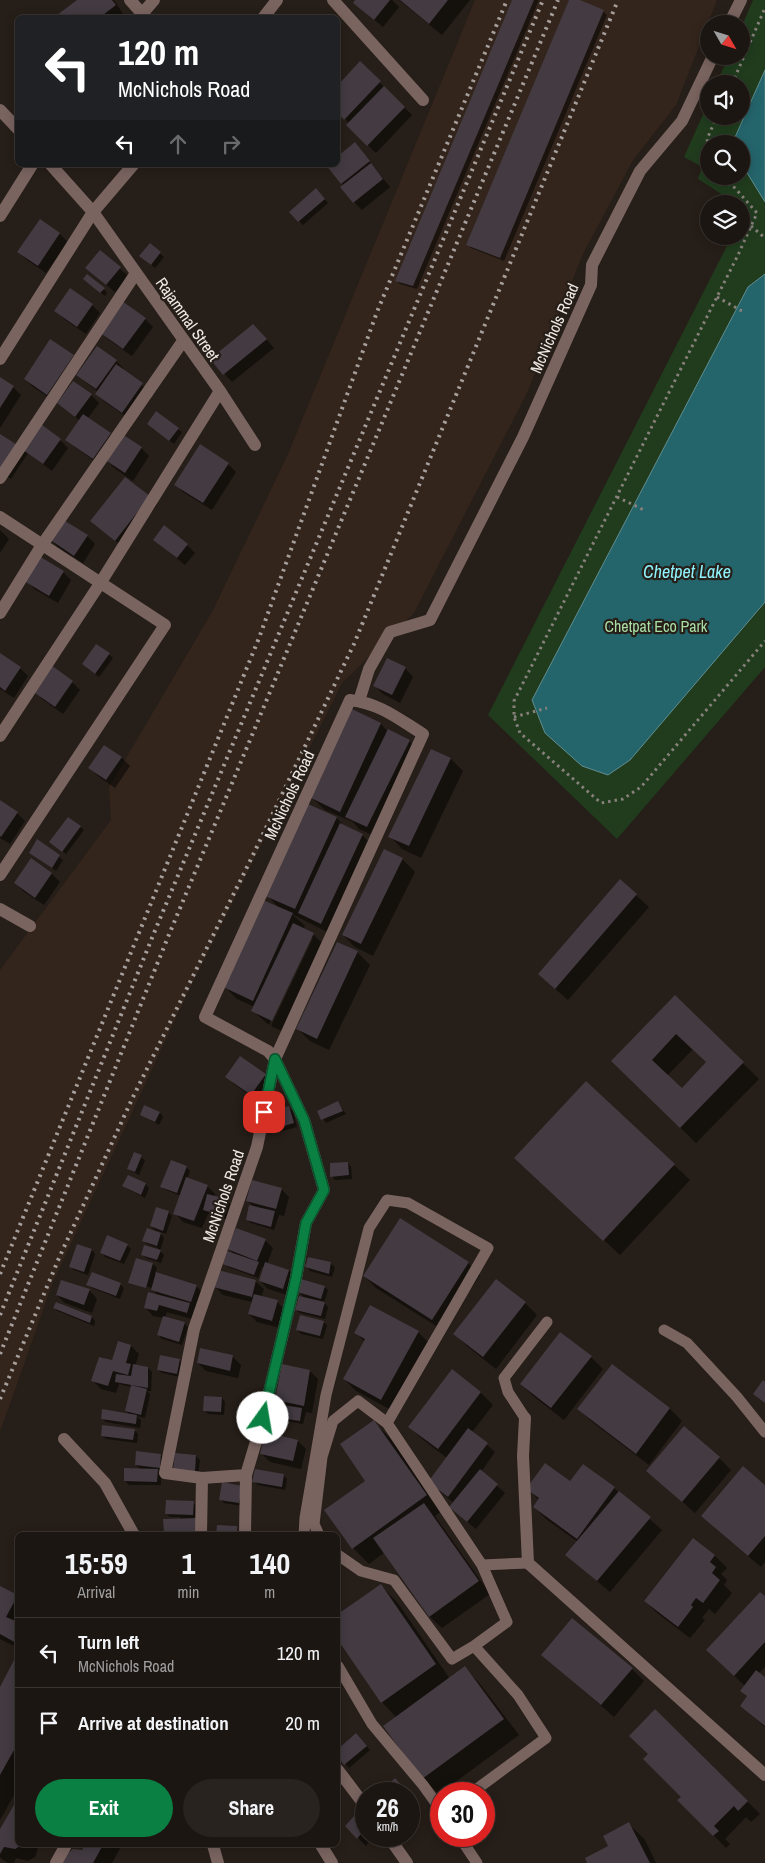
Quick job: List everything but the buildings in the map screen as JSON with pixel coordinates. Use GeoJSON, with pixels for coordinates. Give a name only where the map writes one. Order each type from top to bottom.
{"type":"FeatureCollection","features":[{"type":"Feature","properties":{"kind":"street"},"geometry":{"type":"LineString","coordinates":[[130,0],[143,15]]}},
{"type":"Feature","properties":{"kind":"street"},"geometry":{"type":"LineString","coordinates":[[145,15],[154,0]]}},
{"type":"Feature","properties":{"kind":"street"},"geometry":{"type":"LineString","coordinates":[[266,15],[278,0]]}},
{"type":"Feature","properties":{"kind":"street"},"geometry":{"type":"LineString","coordinates":[[333,0],[423,100]]}},
{"type":"Feature","properties":{"kind":"street"},"geometry":{"type":"LineString","coordinates":[[734,15],[741,0]]}},
{"type":"Feature","properties":{"kind":"street","name":"McNichols Road"},"geometry":{"type":"LineString","coordinates":[[246,1475],[202,1478],[165,1473],[194,1329],[258,1147],[275,1059],[268,1051],[205,1017],[350,700],[359,701],[369,669],[390,632],[430,620],[523,437],[591,285],[592,265],[640,171],[682,121],[709,65]]}},
{"type":"Feature","properties":{"kind":"street"},"geometry":{"type":"LineString","coordinates":[[0,110],[15,126]]}},
{"type":"Feature","properties":{"kind":"street"},"geometry":{"type":"LineString","coordinates":[[0,216],[31,167]]}},
{"type":"Feature","properties":{"kind":"street","name":"Rajammal Street"},"geometry":{"type":"LineString","coordinates":[[53,167],[92,212],[220,392],[255,445]]}},
{"type":"Feature","properties":{"kind":"street"},"geometry":{"type":"LineString","coordinates":[[0,359],[92,212],[131,167]]}},
{"type":"Feature","properties":{"kind":"street"},"geometry":{"type":"LineString","coordinates":[[0,478],[136,273]]}},
{"type":"Feature","properties":{"kind":"street"},"geometry":{"type":"LineString","coordinates":[[0,613],[42,545],[183,341]]}},
{"type":"Feature","properties":{"kind":"street"},"geometry":{"type":"LineString","coordinates":[[0,736],[101,582],[220,392]]}},
{"type":"Feature","properties":{"kind":"street"},"geometry":{"type":"LineString","coordinates":[[0,518],[165,625],[0,875]]}},
{"type":"Feature","properties":{"kind":"street"},"geometry":{"type":"LineString","coordinates":[[245,1532],[246,1475],[272,1381],[296,1278],[306,1223],[324,1190],[304,1120],[275,1059],[423,734],[376,705],[359,701]]}},
{"type":"Feature","properties":{"kind":"street"},"geometry":{"type":"LineString","coordinates":[[0,909],[30,926]]}},
{"type":"Feature","properties":{"kind":"street"},"geometry":{"type":"LineString","coordinates":[[524,1418],[523,1456],[528,1563],[765,1775]]}},
{"type":"Feature","properties":{"kind":"street"},"geometry":{"type":"LineString","coordinates":[[64,1439],[105,1482],[132,1532]]}},
{"type":"Feature","properties":{"kind":"street"},"geometry":{"type":"LineString","coordinates":[[201,1532],[202,1478]]}},
{"type":"Feature","properties":{"kind":"street"},"geometry":{"type":"LineString","coordinates":[[340,1773],[355,1792]]}},
{"type":"Feature","properties":{"kind":"street"},"geometry":{"type":"LineString","coordinates":[[56,1863],[65,1847]]}},
{"type":"Feature","properties":{"kind":"street"},"geometry":{"type":"LineString","coordinates":[[214,1847],[218,1863]]}},
{"type":"Feature","properties":{"kind":"street"},"geometry":{"type":"LineString","coordinates":[[322,1847],[332,1863]]}},
{"type":"Feature","properties":{"kind":"street"},"geometry":{"type":"LineString","coordinates":[[396,1847],[407,1863]]}},
{"type":"Feature","properties":{"kind":"lane"},"geometry":{"type":"LineString","coordinates":[[304,1532],[326,1394],[369,1228],[387,1200],[408,1203],[488,1248],[387,1423]]}},
{"type":"Feature","properties":{"kind":"lane"},"geometry":{"type":"LineString","coordinates":[[524,1418],[508,1392],[504,1378],[547,1322]]}},
{"type":"Feature","properties":{"kind":"lane"},"geometry":{"type":"LineString","coordinates":[[664,1330],[687,1343],[737,1397],[765,1432]]}},
{"type":"Feature","properties":{"kind":"lane"},"geometry":{"type":"LineString","coordinates":[[318,1532],[314,1524],[322,1457],[333,1421],[358,1401],[387,1423],[482,1565],[507,1622],[452,1660],[394,1580],[361,1572],[340,1556]]}},
{"type":"Feature","properties":{"kind":"lane"},"geometry":{"type":"LineString","coordinates":[[482,1565],[528,1563]]}},
{"type":"Feature","properties":{"kind":"lane"},"geometry":{"type":"LineString","coordinates":[[474,1646],[518,1695],[546,1738],[486,1782]]}},
{"type":"Feature","properties":{"kind":"lane"},"geometry":{"type":"LineString","coordinates":[[340,1669],[372,1724],[430,1795]]}},
{"type":"Feature","properties":{"kind":"lane"},"geometry":{"type":"LineString","coordinates":[[466,1847],[477,1863]]}},
{"type":"Feature","properties":{"kind":"path"},"geometry":{"type":"LineString","coordinates":[[736,75],[765,8]]}},
{"type":"Feature","properties":{"kind":"path"},"geometry":{"type":"LineString","coordinates":[[731,185],[757,213],[717,298],[514,701],[514,717],[520,733],[601,804],[624,799],[641,787],[765,641]]}},
{"type":"Feature","properties":{"kind":"path"},"geometry":{"type":"LineString","coordinates":[[751,226],[765,238]]}},
{"type":"Feature","properties":{"kind":"path"},"geometry":{"type":"LineString","coordinates":[[717,298],[742,311]]}},
{"type":"Feature","properties":{"kind":"path"},"geometry":{"type":"LineString","coordinates":[[617,497],[644,510]]}},
{"type":"Feature","properties":{"kind":"path"},"geometry":{"type":"LineString","coordinates":[[514,717],[546,708]]}},
{"type":"Feature","properties":{"kind":"shaded area"},"geometry":{"type":"Polygon","coordinates":[[[475,0],[717,0],[711,15],[700,15],[700,44],[676,105],[633,160],[583,254],[527,393],[414,613],[342,683],[188,992],[53,1282],[0,1432],[0,970],[111,820],[109,787],[212,612],[288,454],[475,0]]]}},
{"type":"Feature","properties":{"kind":"green space","name":"Chetpat Eco Park"},"geometry":{"type":"Polygon","coordinates":[[[753,0],[765,0],[765,667],[617,839],[488,715],[727,245],[750,245],[750,195],[723,195],[707,185],[750,185],[750,135],[700,135],[700,166],[684,157],[700,121],[700,125],[750,125],[750,75],[720,75],[725,65],[750,65],[750,15],[747,15],[753,0]]]}},
{"type":"Feature","properties":{"kind":"water"},"geometry":{"type":"Polygon","coordinates":[[[765,70],[765,202],[750,178],[750,135],[736,135],[740,125],[750,125],[750,104],[765,70]]]}},
{"type":"Feature","properties":{"kind":"water","name":"Chetpet Lake"},"geometry":{"type":"Polygon","coordinates":[[[765,274],[765,602],[630,760],[608,775],[582,766],[545,733],[532,700],[748,287],[765,274]]]}},
{"type":"Feature","properties":{"kind":"railway"},"geometry":{"type":"LineString","coordinates":[[0,1274],[259,638],[377,312],[507,0]]}},
{"type":"Feature","properties":{"kind":"railway"},"geometry":{"type":"LineString","coordinates":[[0,1315],[154,933],[543,0]]}},
{"type":"Feature","properties":{"kind":"railway"},"geometry":{"type":"LineString","coordinates":[[0,1354],[168,937],[558,0]]}},
{"type":"Feature","properties":{"kind":"railway"},"geometry":{"type":"LineString","coordinates":[[0,1399],[59,1258],[133,1097],[253,855],[354,644],[618,0]]}},
{"type":"Feature","properties":{"kind":"route"},"geometry":{"type":"LineString","coordinates":[[263,1418],[296,1278],[306,1223],[324,1190],[304,1120],[275,1059],[264,1112]]}}]}
